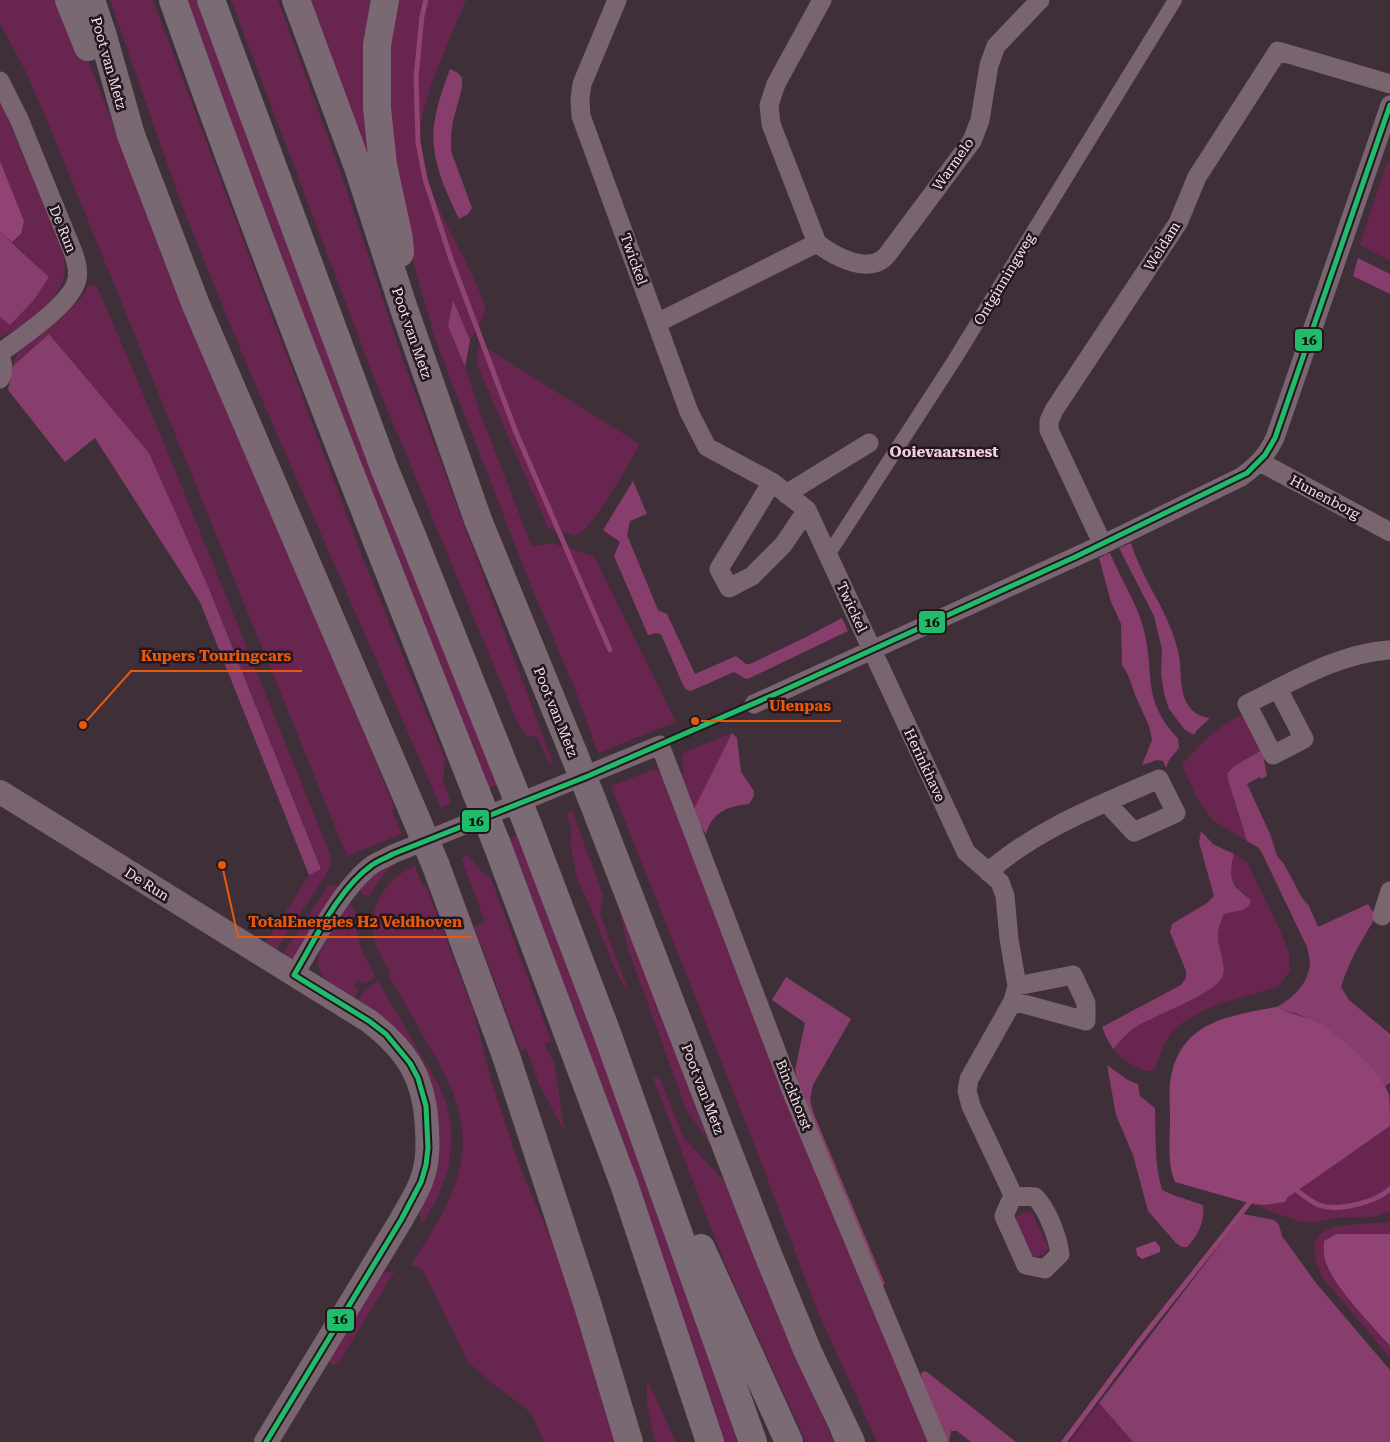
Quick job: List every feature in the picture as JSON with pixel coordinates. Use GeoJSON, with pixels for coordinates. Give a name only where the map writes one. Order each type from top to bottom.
{"type":"FeatureCollection","features":[{"type":"Feature","properties":{"kind":"highway"},"geometry":{"type":"LineString","coordinates":[[70,0],[92,58],[131,135]]}},
{"type":"Feature","properties":{"kind":"highway","name":"Poot van Metz"},"geometry":{"type":"LineString","coordinates":[[90,0],[103,36],[131,135],[196,305],[436,866],[509,1065],[582,1288],[629,1442]]}},
{"type":"Feature","properties":{"kind":"highway"},"geometry":{"type":"LineString","coordinates":[[173,0],[246,199],[381,553],[496,842],[624,1184],[710,1442]]}},
{"type":"Feature","properties":{"kind":"highway"},"geometry":{"type":"LineString","coordinates":[[211,0],[385,470],[509,778],[607,1033],[752,1442]]}},
{"type":"Feature","properties":{"kind":"highway","name":"Poot van Metz"},"geometry":{"type":"LineString","coordinates":[[296,0],[359,170],[404,309],[478,520],[593,802],[768,1256],[808,1352],[848,1437]]}},
{"type":"Feature","properties":{"kind":"highway"},"geometry":{"type":"LineString","coordinates":[[385,0],[377,45],[377,108],[383,165],[399,239],[404,309]]}},
{"type":"Feature","properties":{"kind":"highway"},"geometry":{"type":"LineString","coordinates":[[648,1152],[681,1204],[789,1442]]}},
{"type":"Feature","properties":{"kind":"street","name":"Twickel"},"geometry":{"type":"LineString","coordinates":[[617,0],[582,84],[580,99],[581,116],[689,412],[708,447],[779,488],[807,510],[872,650]]}},
{"type":"Feature","properties":{"kind":"street"},"geometry":{"type":"LineString","coordinates":[[657,323],[817,243],[771,124],[769,105],[776,84],[822,0]]}},
{"type":"Feature","properties":{"kind":"street","name":"Warmelo"},"geometry":{"type":"LineString","coordinates":[[817,243],[832,254],[866,265],[882,260],[972,141],[980,120],[989,65],[996,46],[1040,0]]}},
{"type":"Feature","properties":{"kind":"street","name":"Ontginningweg"},"geometry":{"type":"LineString","coordinates":[[828,554],[955,359],[1175,0]]}},
{"type":"Feature","properties":{"kind":"street","name":"Weldam"},"geometry":{"type":"LineString","coordinates":[[1103,545],[1049,430],[1049,421],[1054,410],[1178,223],[1196,177],[1278,51],[1390,84]]}},
{"type":"Feature","properties":{"kind":"street","name":"De Run"},"geometry":{"type":"LineString","coordinates":[[0,81],[19,119],[73,252],[77,263],[78,278],[75,288],[66,299],[33,328],[0,353]]}},
{"type":"Feature","properties":{"kind":"street"},"geometry":{"type":"LineString","coordinates":[[754,704],[1103,545],[1241,477],[1260,462],[1275,438],[1390,104]]}},
{"type":"Feature","properties":{"kind":"street"},"geometry":{"type":"LineString","coordinates":[[0,357],[3,362],[3,371],[0,379]]}},
{"type":"Feature","properties":{"kind":"street"},"geometry":{"type":"LineString","coordinates":[[807,510],[783,545],[752,576],[729,588],[719,569],[779,488],[869,443]]}},
{"type":"Feature","properties":{"kind":"street","name":"Hunenborg"},"geometry":{"type":"LineString","coordinates":[[1260,462],[1390,532]]}},
{"type":"Feature","properties":{"kind":"street","name":"Herinkhave"},"geometry":{"type":"LineString","coordinates":[[872,650],[966,852],[1000,882],[1005,896],[1015,994],[969,1079],[967,1091],[1012,1195]]}},
{"type":"Feature","properties":{"kind":"street"},"geometry":{"type":"LineString","coordinates":[[1278,688],[1326,665],[1368,652],[1389,655]]}},
{"type":"Feature","properties":{"kind":"street","name":"Binckhorst"},"geometry":{"type":"LineString","coordinates":[[294,975],[339,902],[372,865],[405,849],[660,745],[794,1095],[938,1442]]}},
{"type":"Feature","properties":{"kind":"street","name":"De Run"},"geometry":{"type":"LineString","coordinates":[[0,792],[369,1021],[386,1034],[410,1063],[418,1078],[426,1106],[428,1148],[421,1182],[402,1220],[266,1442]]}},
{"type":"Feature","properties":{"kind":"street"},"geometry":{"type":"LineString","coordinates":[[988,872],[1007,855],[1030,841],[1106,802]]}},
{"type":"Feature","properties":{"kind":"street"},"geometry":{"type":"LineString","coordinates":[[1390,891],[1382,916],[1390,913]]}},
{"type":"Feature","properties":{"kind":"shaded area"},"geometry":{"type":"Polygon","coordinates":[[[0,0],[65,0],[181,301],[234,429],[299,576],[395,809],[392,810],[402,834],[347,856],[49,125],[25,70],[0,24],[0,0]]]}},
{"type":"Feature","properties":{"kind":"shaded area"},"geometry":{"type":"Polygon","coordinates":[[[110,0],[153,0],[363,558],[445,759],[443,780],[451,803],[441,808],[249,370],[183,209],[110,0]]]}},
{"type":"Feature","properties":{"kind":"shaded area"},"geometry":{"type":"Polygon","coordinates":[[[186,0],[199,0],[497,784],[487,789],[253,187],[186,0]]]}},
{"type":"Feature","properties":{"kind":"shaded area"},"geometry":{"type":"Polygon","coordinates":[[[231,0],[278,0],[342,176],[404,363],[553,763],[550,765],[537,737],[527,736],[518,724],[373,375],[231,0]]]}},
{"type":"Feature","properties":{"kind":"shaded area"},"geometry":{"type":"Polygon","coordinates":[[[305,0],[379,0],[379,191],[305,0]]]}},
{"type":"Feature","properties":{"kind":"shaded area"},"geometry":{"type":"Polygon","coordinates":[[[390,0],[466,0],[431,86],[420,136],[421,153],[430,188],[485,305],[483,317],[470,340],[453,301],[448,326],[532,547],[552,543],[594,556],[676,722],[598,753],[575,689],[531,586],[435,339],[405,234],[390,163],[390,0]]]}},
{"type":"Feature","properties":{"kind":"shaded area"},"geometry":{"type":"Polygon","coordinates":[[[450,69],[458,73],[462,78],[462,88],[453,121],[451,151],[472,208],[468,214],[459,219],[442,181],[435,155],[434,142],[437,108],[450,69]]]}},
{"type":"Feature","properties":{"kind":"shaded area"},"geometry":{"type":"Polygon","coordinates":[[[0,99],[62,250],[65,269],[63,281],[53,297],[27,322],[0,337],[0,317],[10,324],[49,277],[12,242],[18,238],[24,221],[0,161],[0,99]]]}},
{"type":"Feature","properties":{"kind":"shaded area"},"geometry":{"type":"Polygon","coordinates":[[[0,161],[24,221],[21,234],[12,242],[0,232],[0,161]]]}},
{"type":"Feature","properties":{"kind":"shaded area"},"geometry":{"type":"Polygon","coordinates":[[[1387,162],[1390,163],[1390,261],[1360,245],[1387,162]]]}},
{"type":"Feature","properties":{"kind":"shaded area"},"geometry":{"type":"Polygon","coordinates":[[[0,232],[49,277],[34,300],[10,325],[0,317],[0,232]]]}},
{"type":"Feature","properties":{"kind":"shaded area"},"geometry":{"type":"Polygon","coordinates":[[[1358,258],[1390,274],[1390,294],[1353,276],[1358,258]]]}},
{"type":"Feature","properties":{"kind":"shaded area"},"geometry":{"type":"Polygon","coordinates":[[[92,285],[97,286],[167,450],[330,854],[331,864],[326,875],[277,949],[271,951],[263,947],[309,875],[321,868],[207,584],[49,334],[13,366],[22,346],[80,299],[88,287],[92,285]]]}},
{"type":"Feature","properties":{"kind":"shaded area"},"geometry":{"type":"Polygon","coordinates":[[[453,300],[470,340],[465,367],[448,326],[453,300]]]}},
{"type":"Feature","properties":{"kind":"shaded area"},"geometry":{"type":"Polygon","coordinates":[[[49,334],[149,453],[207,584],[321,869],[309,875],[200,602],[95,438],[65,462],[8,390],[13,366],[49,334]]]}},
{"type":"Feature","properties":{"kind":"shaded area"},"geometry":{"type":"Polygon","coordinates":[[[481,345],[640,444],[601,509],[583,531],[575,536],[548,528],[477,365],[478,346],[481,345]]]}},
{"type":"Feature","properties":{"kind":"shaded area"},"geometry":{"type":"Polygon","coordinates":[[[633,481],[647,514],[630,521],[627,535],[658,610],[667,614],[695,674],[736,656],[746,664],[750,664],[842,618],[848,631],[750,678],[746,679],[734,672],[691,691],[687,690],[683,685],[661,634],[648,635],[614,556],[620,542],[603,530],[633,481]]]}},
{"type":"Feature","properties":{"kind":"shaded area"},"geometry":{"type":"Polygon","coordinates":[[[1131,543],[1136,558],[1175,640],[1185,700],[1195,713],[1210,718],[1194,735],[1185,730],[1169,709],[1161,673],[1162,649],[1154,616],[1119,548],[1131,543]]]}},
{"type":"Feature","properties":{"kind":"shaded area"},"geometry":{"type":"Polygon","coordinates":[[[1110,553],[1143,627],[1147,643],[1151,685],[1158,711],[1178,738],[1179,748],[1169,760],[1166,768],[1163,761],[1157,760],[1142,765],[1152,740],[1149,726],[1122,665],[1121,624],[1111,602],[1099,558],[1110,553]]]}},
{"type":"Feature","properties":{"kind":"shaded area"},"geometry":{"type":"Polygon","coordinates":[[[1243,715],[1262,749],[1255,756],[1238,763],[1233,799],[1241,818],[1247,841],[1212,820],[1195,795],[1182,764],[1217,729],[1243,715]]]}},
{"type":"Feature","properties":{"kind":"shaded area"},"geometry":{"type":"Polygon","coordinates":[[[732,733],[692,813],[677,774],[684,772],[681,757],[685,752],[732,733]]]}},
{"type":"Feature","properties":{"kind":"shaded area"},"geometry":{"type":"Polygon","coordinates":[[[732,733],[737,738],[741,772],[754,791],[754,796],[749,804],[734,806],[722,811],[712,820],[706,834],[692,813],[732,733]]]}},
{"type":"Feature","properties":{"kind":"shaded area"},"geometry":{"type":"Polygon","coordinates":[[[1262,749],[1267,776],[1261,779],[1260,777],[1247,784],[1270,834],[1277,856],[1284,864],[1302,898],[1309,906],[1318,927],[1368,904],[1376,917],[1356,951],[1341,987],[1349,1000],[1390,1034],[1390,1083],[1385,1086],[1359,1054],[1338,1037],[1315,1022],[1276,1007],[1294,995],[1303,984],[1307,977],[1310,961],[1307,947],[1262,853],[1259,848],[1247,841],[1227,774],[1239,763],[1262,749]]]}},
{"type":"Feature","properties":{"kind":"shaded area"},"geometry":{"type":"Polygon","coordinates":[[[654,769],[659,771],[663,779],[668,777],[931,1442],[877,1442],[818,1312],[749,1131],[611,786],[654,769]]]}},
{"type":"Feature","properties":{"kind":"shaded area"},"geometry":{"type":"Polygon","coordinates":[[[572,811],[603,895],[600,914],[630,995],[615,970],[576,876],[570,842],[572,830],[566,814],[572,811]]]}},
{"type":"Feature","properties":{"kind":"shaded area"},"geometry":{"type":"Polygon","coordinates":[[[1201,831],[1213,844],[1234,854],[1231,868],[1233,882],[1251,901],[1247,908],[1223,915],[1218,941],[1224,971],[1223,975],[1209,990],[1132,1030],[1113,1049],[1102,1027],[1181,985],[1186,978],[1186,971],[1170,932],[1172,924],[1207,903],[1214,896],[1199,842],[1201,831]]]}},
{"type":"Feature","properties":{"kind":"shaded area"},"geometry":{"type":"Polygon","coordinates":[[[520,834],[743,1442],[723,1442],[646,1215],[507,840],[520,834]]]}},
{"type":"Feature","properties":{"kind":"shaded area"},"geometry":{"type":"Polygon","coordinates":[[[1234,854],[1247,862],[1280,930],[1289,954],[1290,971],[1278,987],[1215,1005],[1185,1021],[1174,1030],[1164,1044],[1155,1069],[1150,1071],[1138,1068],[1127,1062],[1113,1049],[1132,1030],[1157,1015],[1221,953],[1217,936],[1223,915],[1246,909],[1247,895],[1237,887],[1232,878],[1231,867],[1234,854]]]}},
{"type":"Feature","properties":{"kind":"shaded area"},"geometry":{"type":"Polygon","coordinates":[[[468,855],[486,876],[490,876],[552,1042],[545,1044],[555,1065],[564,1131],[539,1084],[526,1048],[521,1051],[474,927],[485,922],[461,858],[468,855]]]}},
{"type":"Feature","properties":{"kind":"shaded area"},"geometry":{"type":"Polygon","coordinates":[[[400,861],[386,871],[369,896],[363,894],[359,888],[378,872],[400,861]]]}},
{"type":"Feature","properties":{"kind":"shaded area"},"geometry":{"type":"Polygon","coordinates":[[[415,866],[423,887],[426,886],[473,1009],[491,1080],[518,1162],[560,1261],[616,1442],[544,1442],[531,1413],[468,1362],[423,1270],[411,1265],[451,1195],[455,1185],[463,1145],[462,1127],[453,1093],[436,1059],[388,975],[391,973],[375,942],[373,919],[380,896],[395,878],[415,866]]]}},
{"type":"Feature","properties":{"kind":"shaded area"},"geometry":{"type":"Polygon","coordinates":[[[333,884],[339,888],[293,960],[289,961],[283,955],[286,949],[328,886],[333,884]]]}},
{"type":"Feature","properties":{"kind":"shaded area"},"geometry":{"type":"Polygon","coordinates":[[[615,890],[709,1143],[686,1109],[628,949],[615,890]]]}},
{"type":"Feature","properties":{"kind":"shaded area"},"geometry":{"type":"Polygon","coordinates":[[[349,901],[358,916],[357,931],[360,946],[376,977],[365,984],[358,980],[354,986],[360,990],[352,1000],[325,978],[318,965],[322,947],[320,945],[349,901]]]}},
{"type":"Feature","properties":{"kind":"shaded area"},"geometry":{"type":"Polygon","coordinates":[[[786,977],[851,1019],[813,1085],[810,1099],[813,1112],[885,1284],[879,1289],[801,1097],[795,1070],[805,1023],[772,1000],[786,977]]]}},
{"type":"Feature","properties":{"kind":"shaded area"},"geometry":{"type":"Polygon","coordinates":[[[378,981],[439,1086],[447,1105],[451,1124],[448,1171],[437,1199],[422,1224],[417,1209],[437,1124],[356,1003],[365,990],[378,981]]]}},
{"type":"Feature","properties":{"kind":"shaded area"},"geometry":{"type":"Polygon","coordinates":[[[1276,1007],[1320,1024],[1350,1046],[1370,1065],[1385,1085],[1389,1095],[1390,1126],[1287,1198],[1285,1202],[1264,1205],[1249,1203],[1175,1182],[1172,1175],[1169,1142],[1170,1084],[1182,1047],[1193,1035],[1222,1019],[1276,1007]]]}},
{"type":"Feature","properties":{"kind":"shaded area"},"geometry":{"type":"Polygon","coordinates":[[[1107,1065],[1128,1080],[1138,1084],[1140,1096],[1155,1108],[1157,1160],[1162,1190],[1203,1205],[1203,1217],[1200,1228],[1187,1247],[1182,1247],[1176,1243],[1148,1211],[1133,1155],[1116,1115],[1107,1065]]]}},
{"type":"Feature","properties":{"kind":"shaded area"},"geometry":{"type":"Polygon","coordinates":[[[659,1076],[684,1138],[726,1183],[797,1358],[834,1442],[806,1442],[727,1269],[653,1078],[659,1076]]]}},
{"type":"Feature","properties":{"kind":"shaded area"},"geometry":{"type":"Polygon","coordinates":[[[1390,1126],[1390,1212],[1375,1217],[1335,1218],[1312,1223],[1294,1220],[1249,1203],[1264,1205],[1285,1202],[1287,1198],[1390,1126]]]}},
{"type":"Feature","properties":{"kind":"shaded area"},"geometry":{"type":"Polygon","coordinates":[[[1032,1212],[1049,1248],[1042,1255],[1029,1257],[1013,1221],[1021,1213],[1032,1212]]]}},
{"type":"Feature","properties":{"kind":"shaded area"},"geometry":{"type":"Polygon","coordinates":[[[1243,1214],[1274,1220],[1279,1225],[1282,1236],[1316,1283],[1390,1370],[1390,1442],[1133,1442],[1099,1403],[1243,1214]]]}},
{"type":"Feature","properties":{"kind":"shaded area"},"geometry":{"type":"Polygon","coordinates":[[[1390,1222],[1390,1234],[1336,1234],[1324,1241],[1324,1255],[1330,1271],[1344,1294],[1390,1346],[1390,1358],[1322,1277],[1315,1257],[1315,1243],[1321,1234],[1330,1228],[1344,1225],[1390,1222]]]}},
{"type":"Feature","properties":{"kind":"shaded area"},"geometry":{"type":"Polygon","coordinates":[[[1336,1234],[1390,1234],[1390,1346],[1353,1305],[1330,1271],[1324,1258],[1324,1241],[1336,1234]]]}},
{"type":"Feature","properties":{"kind":"shaded area"},"geometry":{"type":"Polygon","coordinates":[[[1155,1241],[1160,1247],[1160,1252],[1142,1259],[1137,1255],[1136,1248],[1155,1241]]]}},
{"type":"Feature","properties":{"kind":"shaded area"},"geometry":{"type":"Polygon","coordinates":[[[395,1271],[338,1364],[332,1365],[326,1361],[380,1273],[395,1271]]]}},
{"type":"Feature","properties":{"kind":"shaded area"},"geometry":{"type":"Polygon","coordinates":[[[924,1371],[1016,1442],[971,1442],[957,1431],[951,1431],[949,1442],[946,1442],[922,1380],[921,1373],[924,1371]]]}},
{"type":"Feature","properties":{"kind":"shaded area"},"geometry":{"type":"Polygon","coordinates":[[[647,1379],[676,1442],[655,1442],[647,1404],[647,1379]]]}},
{"type":"Feature","properties":{"kind":"shaded area"},"geometry":{"type":"Polygon","coordinates":[[[1099,1403],[1133,1442],[1069,1442],[1099,1403]]]}},
{"type":"Feature","properties":{"kind":"waterway"},"geometry":{"type":"LineString","coordinates":[[426,0],[422,16],[416,78],[418,142],[425,179],[451,259],[515,430],[610,650]]}},
{"type":"Feature","properties":{"kind":"waterway"},"geometry":{"type":"LineString","coordinates":[[1293,1188],[1309,1200],[1327,1207],[1366,1202],[1384,1194],[1390,1189]]}},
{"type":"Feature","properties":{"kind":"waterway"},"geometry":{"type":"LineString","coordinates":[[1064,1442],[1138,1343],[1253,1198]]}},
{"type":"Feature","properties":{"kind":"transit line","name":"16"},"geometry":{"type":"LineString","coordinates":[[294,975],[328,916],[348,887],[377,862],[588,776],[780,692],[1075,557],[1247,473],[1265,455],[1275,438],[1390,105]]}},
{"type":"Feature","properties":{"kind":"transit line","name":"16"},"geometry":{"type":"LineString","coordinates":[[266,1442],[401,1220],[421,1182],[428,1148],[426,1106],[418,1078],[410,1063],[386,1034],[369,1021],[294,975]]}},
{"type":"Feature","properties":{"kind":"place","name":"Ulenpas"},"geometry":{"type":"Point","coordinates":[695,721]}},
{"type":"Feature","properties":{"kind":"place","name":"Kupers Touringcars"},"geometry":{"type":"Point","coordinates":[83,725]}},
{"type":"Feature","properties":{"kind":"place","name":"TotalEnergies H2 Veldhoven"},"geometry":{"type":"Point","coordinates":[222,865]}},
{"type":"Feature","properties":{"kind":"district","name":"Ooievaarsnest"},"geometry":{"type":"Point","coordinates":[944,452]}}]}
